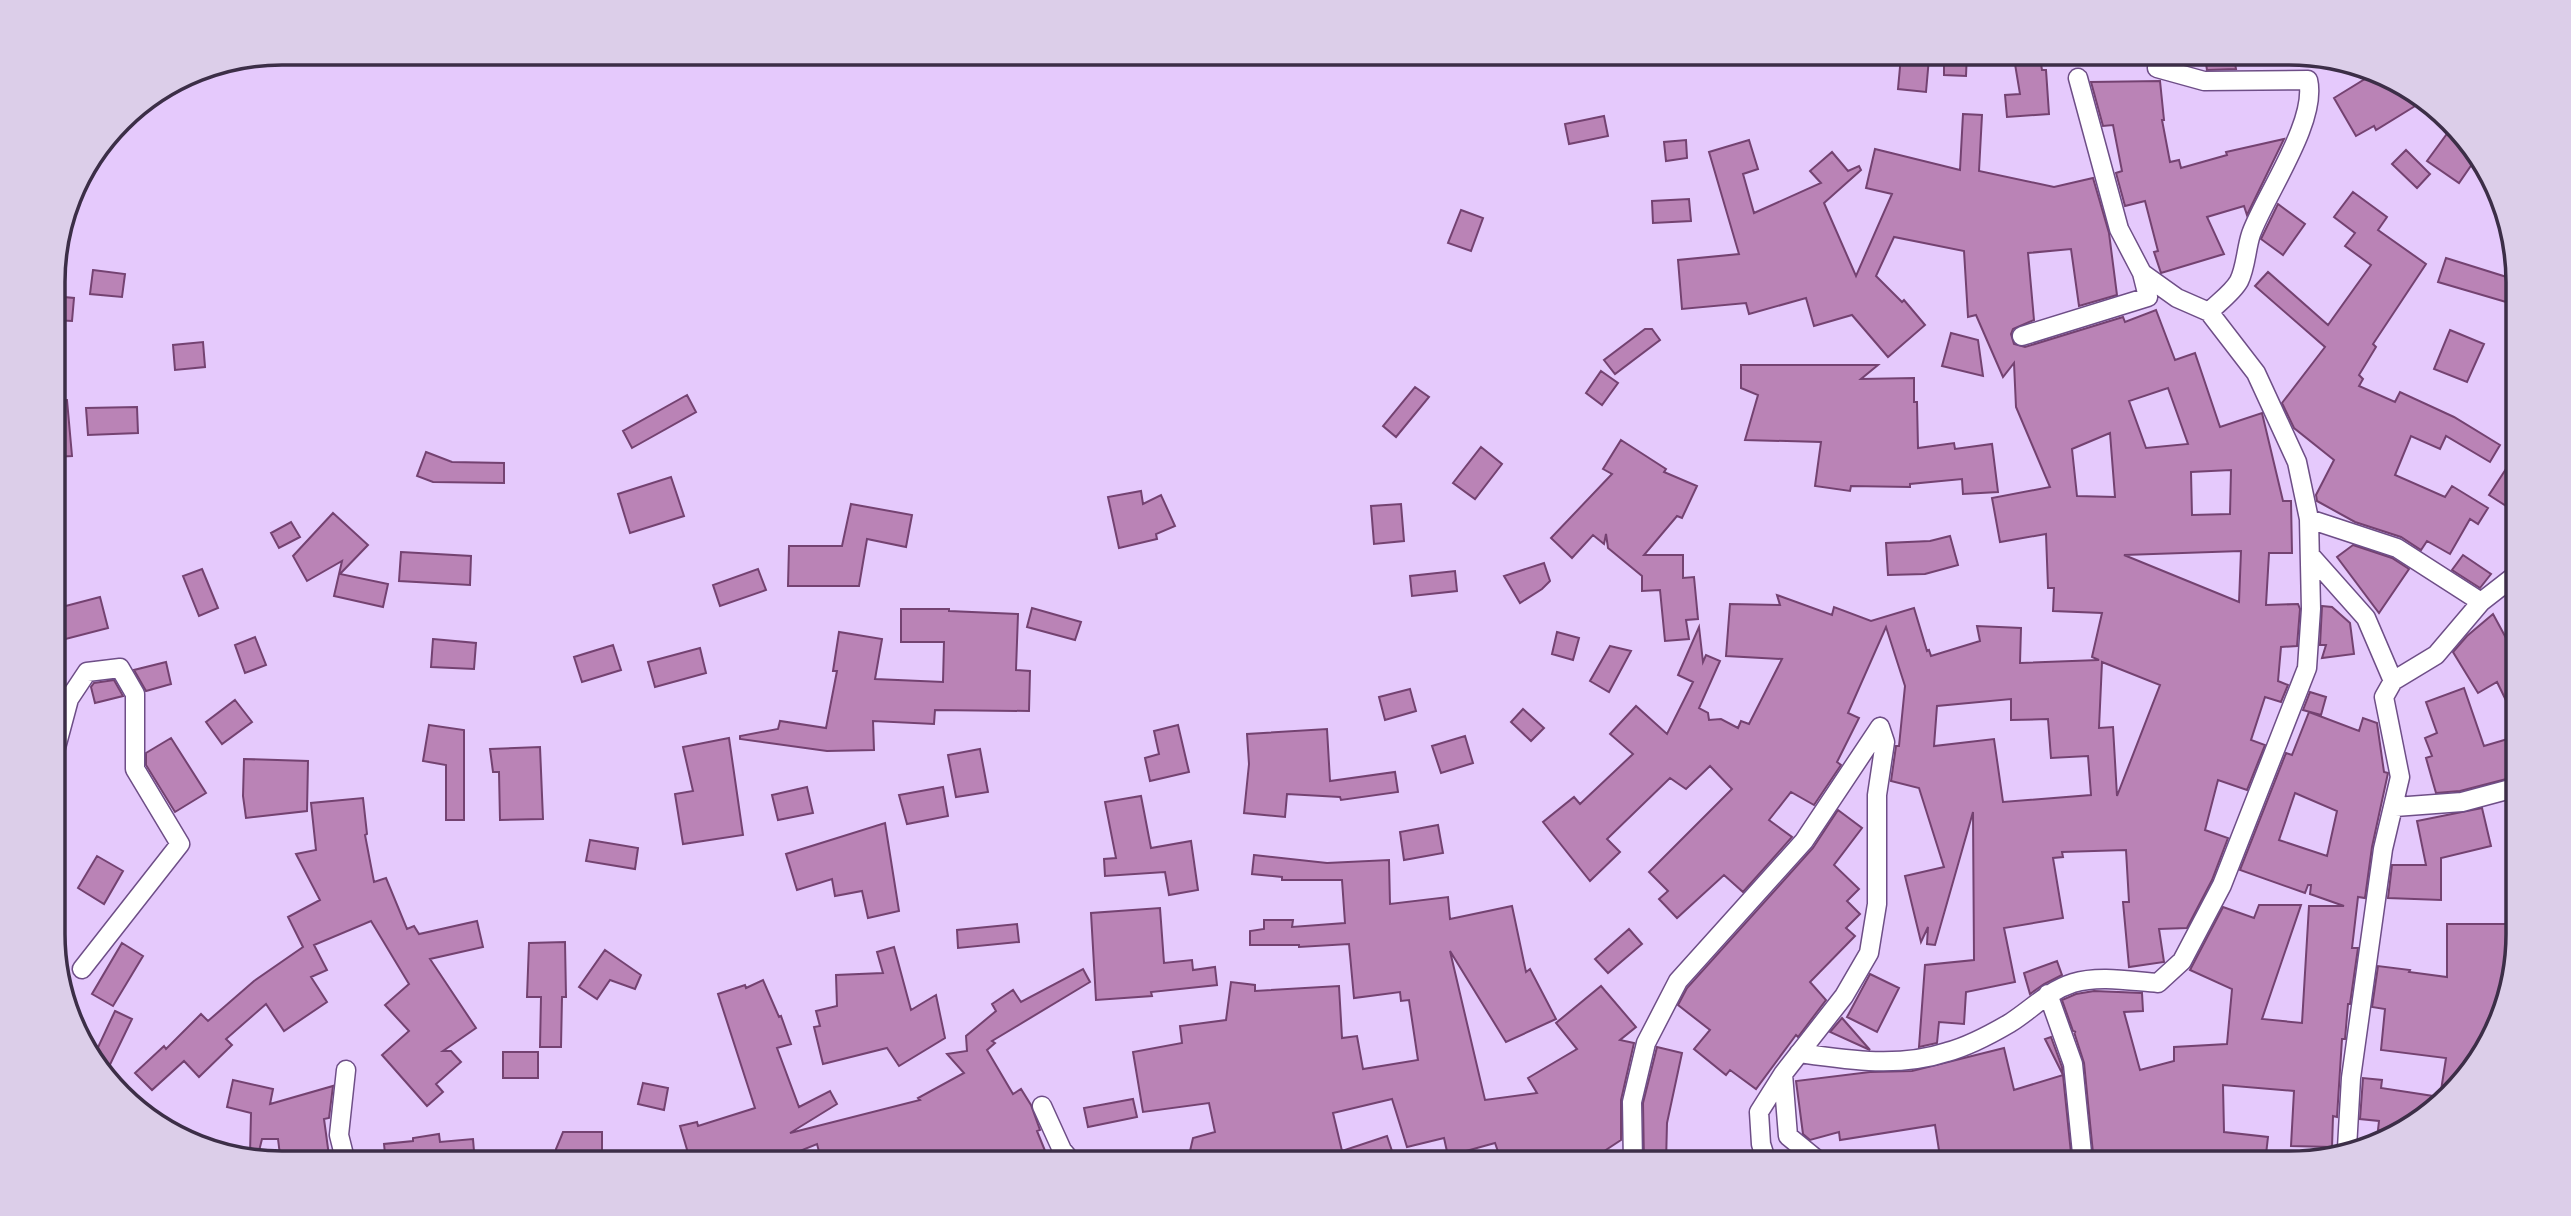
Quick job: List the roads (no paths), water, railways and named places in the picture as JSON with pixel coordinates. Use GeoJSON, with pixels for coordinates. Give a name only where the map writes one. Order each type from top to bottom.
{"type":"FeatureCollection","features":[{"type":"Feature","properties":{"kind":"street"},"geometry":{"type":"LineString","coordinates":[[2157,68],[2204,81],[2308,80],[2310,88],[2306,113],[2283,172],[2251,233],[2238,282],[2209,312]]}},
{"type":"Feature","properties":{"kind":"street"},"geometry":{"type":"LineString","coordinates":[[2022,336],[2148,297],[2142,273],[2119,229],[2078,78]]}},
{"type":"Feature","properties":{"kind":"street"},"geometry":{"type":"LineString","coordinates":[[1799,1054],[1858,1061],[1906,1061],[1948,1052],[2010,1023],[2048,994],[2075,982],[2116,979],[2158,983],[2182,961],[2222,885],[2307,668],[2311,609],[2309,519],[2297,462],[2256,373],[2209,312],[2177,298],[2142,273]]}},
{"type":"Feature","properties":{"kind":"street"},"geometry":{"type":"LineString","coordinates":[[2309,519],[2397,548],[2481,602]]}},
{"type":"Feature","properties":{"kind":"street"},"geometry":{"type":"LineString","coordinates":[[2310,555],[2366,618],[2393,681]]}},
{"type":"Feature","properties":{"kind":"street"},"geometry":{"type":"LineString","coordinates":[[2347,1143],[2351,1078],[2383,849],[2400,777],[2384,697],[2393,681],[2435,655],[2481,602],[2506,584]]}},
{"type":"Feature","properties":{"kind":"street"},"geometry":{"type":"LineString","coordinates":[[65,714],[69,699],[87,672],[120,668],[135,694],[135,769],[180,844],[82,969]]}},
{"type":"Feature","properties":{"kind":"street"},"geometry":{"type":"LineString","coordinates":[[1633,1151],[1632,1102],[1646,1043],[1678,981],[1804,841],[1880,727],[1885,742],[1877,795],[1877,904],[1869,953],[1844,996],[1783,1074],[1759,1112],[1763,1151]]}},
{"type":"Feature","properties":{"kind":"street"},"geometry":{"type":"LineString","coordinates":[[2395,807],[2462,802],[2506,790]]}},
{"type":"Feature","properties":{"kind":"street"},"geometry":{"type":"LineString","coordinates":[[2048,994],[2073,1064],[2082,1151]]}},
{"type":"Feature","properties":{"kind":"street"},"geometry":{"type":"LineString","coordinates":[[343,1151],[339,1135],[346,1070]]}},
{"type":"Feature","properties":{"kind":"street"},"geometry":{"type":"LineString","coordinates":[[1783,1074],[1788,1136],[1806,1151]]}},
{"type":"Feature","properties":{"kind":"street"},"geometry":{"type":"LineString","coordinates":[[1042,1106],[1063,1151]]}}]}
